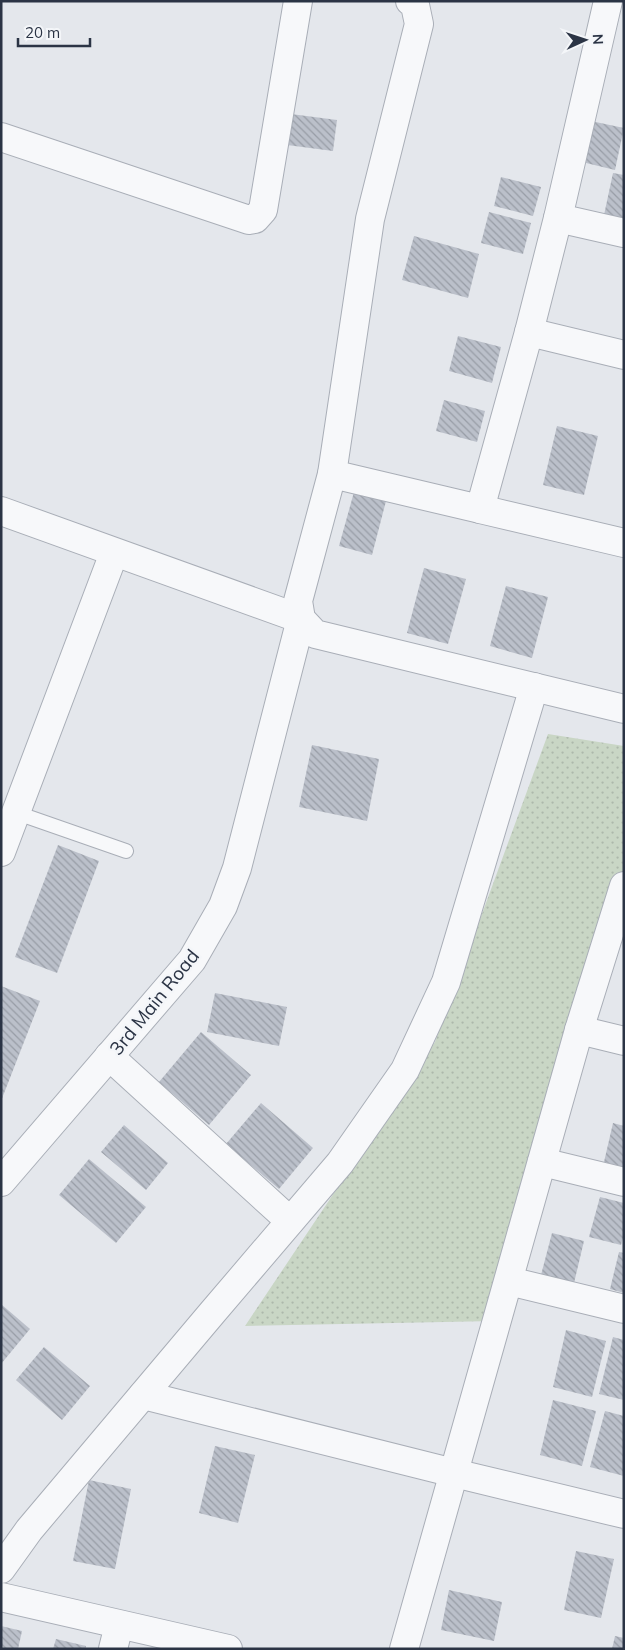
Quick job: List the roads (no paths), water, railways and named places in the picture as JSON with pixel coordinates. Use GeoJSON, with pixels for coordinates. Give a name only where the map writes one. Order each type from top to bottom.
{"type":"FeatureCollection","features":[{"type":"Feature","properties":{"kind":"street"},"geometry":{"type":"LineString","coordinates":[[1,137],[249,220],[255,219],[263,210],[298,1]]}},
{"type":"Feature","properties":{"kind":"street"},"geometry":{"type":"LineString","coordinates":[[480,509],[529,332],[558,218],[608,1]]}},
{"type":"Feature","properties":{"kind":"street","name":"3rd Main Road"},"geometry":{"type":"LineString","coordinates":[[1,1182],[192,960],[224,906],[237,868],[301,619],[298,600],[332,474],[370,219],[419,24],[414,2]]}},
{"type":"Feature","properties":{"kind":"street"},"geometry":{"type":"LineString","coordinates":[[558,218],[624,233]]}},
{"type":"Feature","properties":{"kind":"street"},"geometry":{"type":"LineString","coordinates":[[529,332],[624,354]]}},
{"type":"Feature","properties":{"kind":"street"},"geometry":{"type":"LineString","coordinates":[[332,474],[624,543]]}},
{"type":"Feature","properties":{"kind":"street"},"geometry":{"type":"LineString","coordinates":[[1,511],[301,619],[315,634],[624,709]]}},
{"type":"Feature","properties":{"kind":"street"},"geometry":{"type":"LineString","coordinates":[[1,852],[114,553]]}},
{"type":"Feature","properties":{"kind":"street"},"geometry":{"type":"LineString","coordinates":[[1,1569],[29,1530],[340,1164],[405,1070],[446,982],[534,687]]}},
{"type":"Feature","properties":{"kind":"street"},"geometry":{"type":"LineString","coordinates":[[404,1649],[580,1030],[622,901]]}},
{"type":"Feature","properties":{"kind":"street"},"geometry":{"type":"LineString","coordinates":[[580,1030],[624,1041]]}},
{"type":"Feature","properties":{"kind":"street"},"geometry":{"type":"LineString","coordinates":[[109,1056],[290,1221]]}},
{"type":"Feature","properties":{"kind":"street"},"geometry":{"type":"LineString","coordinates":[[542,1162],[624,1182]]}},
{"type":"Feature","properties":{"kind":"street"},"geometry":{"type":"LineString","coordinates":[[509,1281],[624,1309]]}},
{"type":"Feature","properties":{"kind":"street"},"geometry":{"type":"LineString","coordinates":[[143,1395],[624,1514]]}},
{"type":"Feature","properties":{"kind":"street"},"geometry":{"type":"LineString","coordinates":[[1,1597],[116,1637],[228,1649]]}},
{"type":"Feature","properties":{"kind":"lane"},"geometry":{"type":"LineString","coordinates":[[17,813],[126,851]]}}]}
